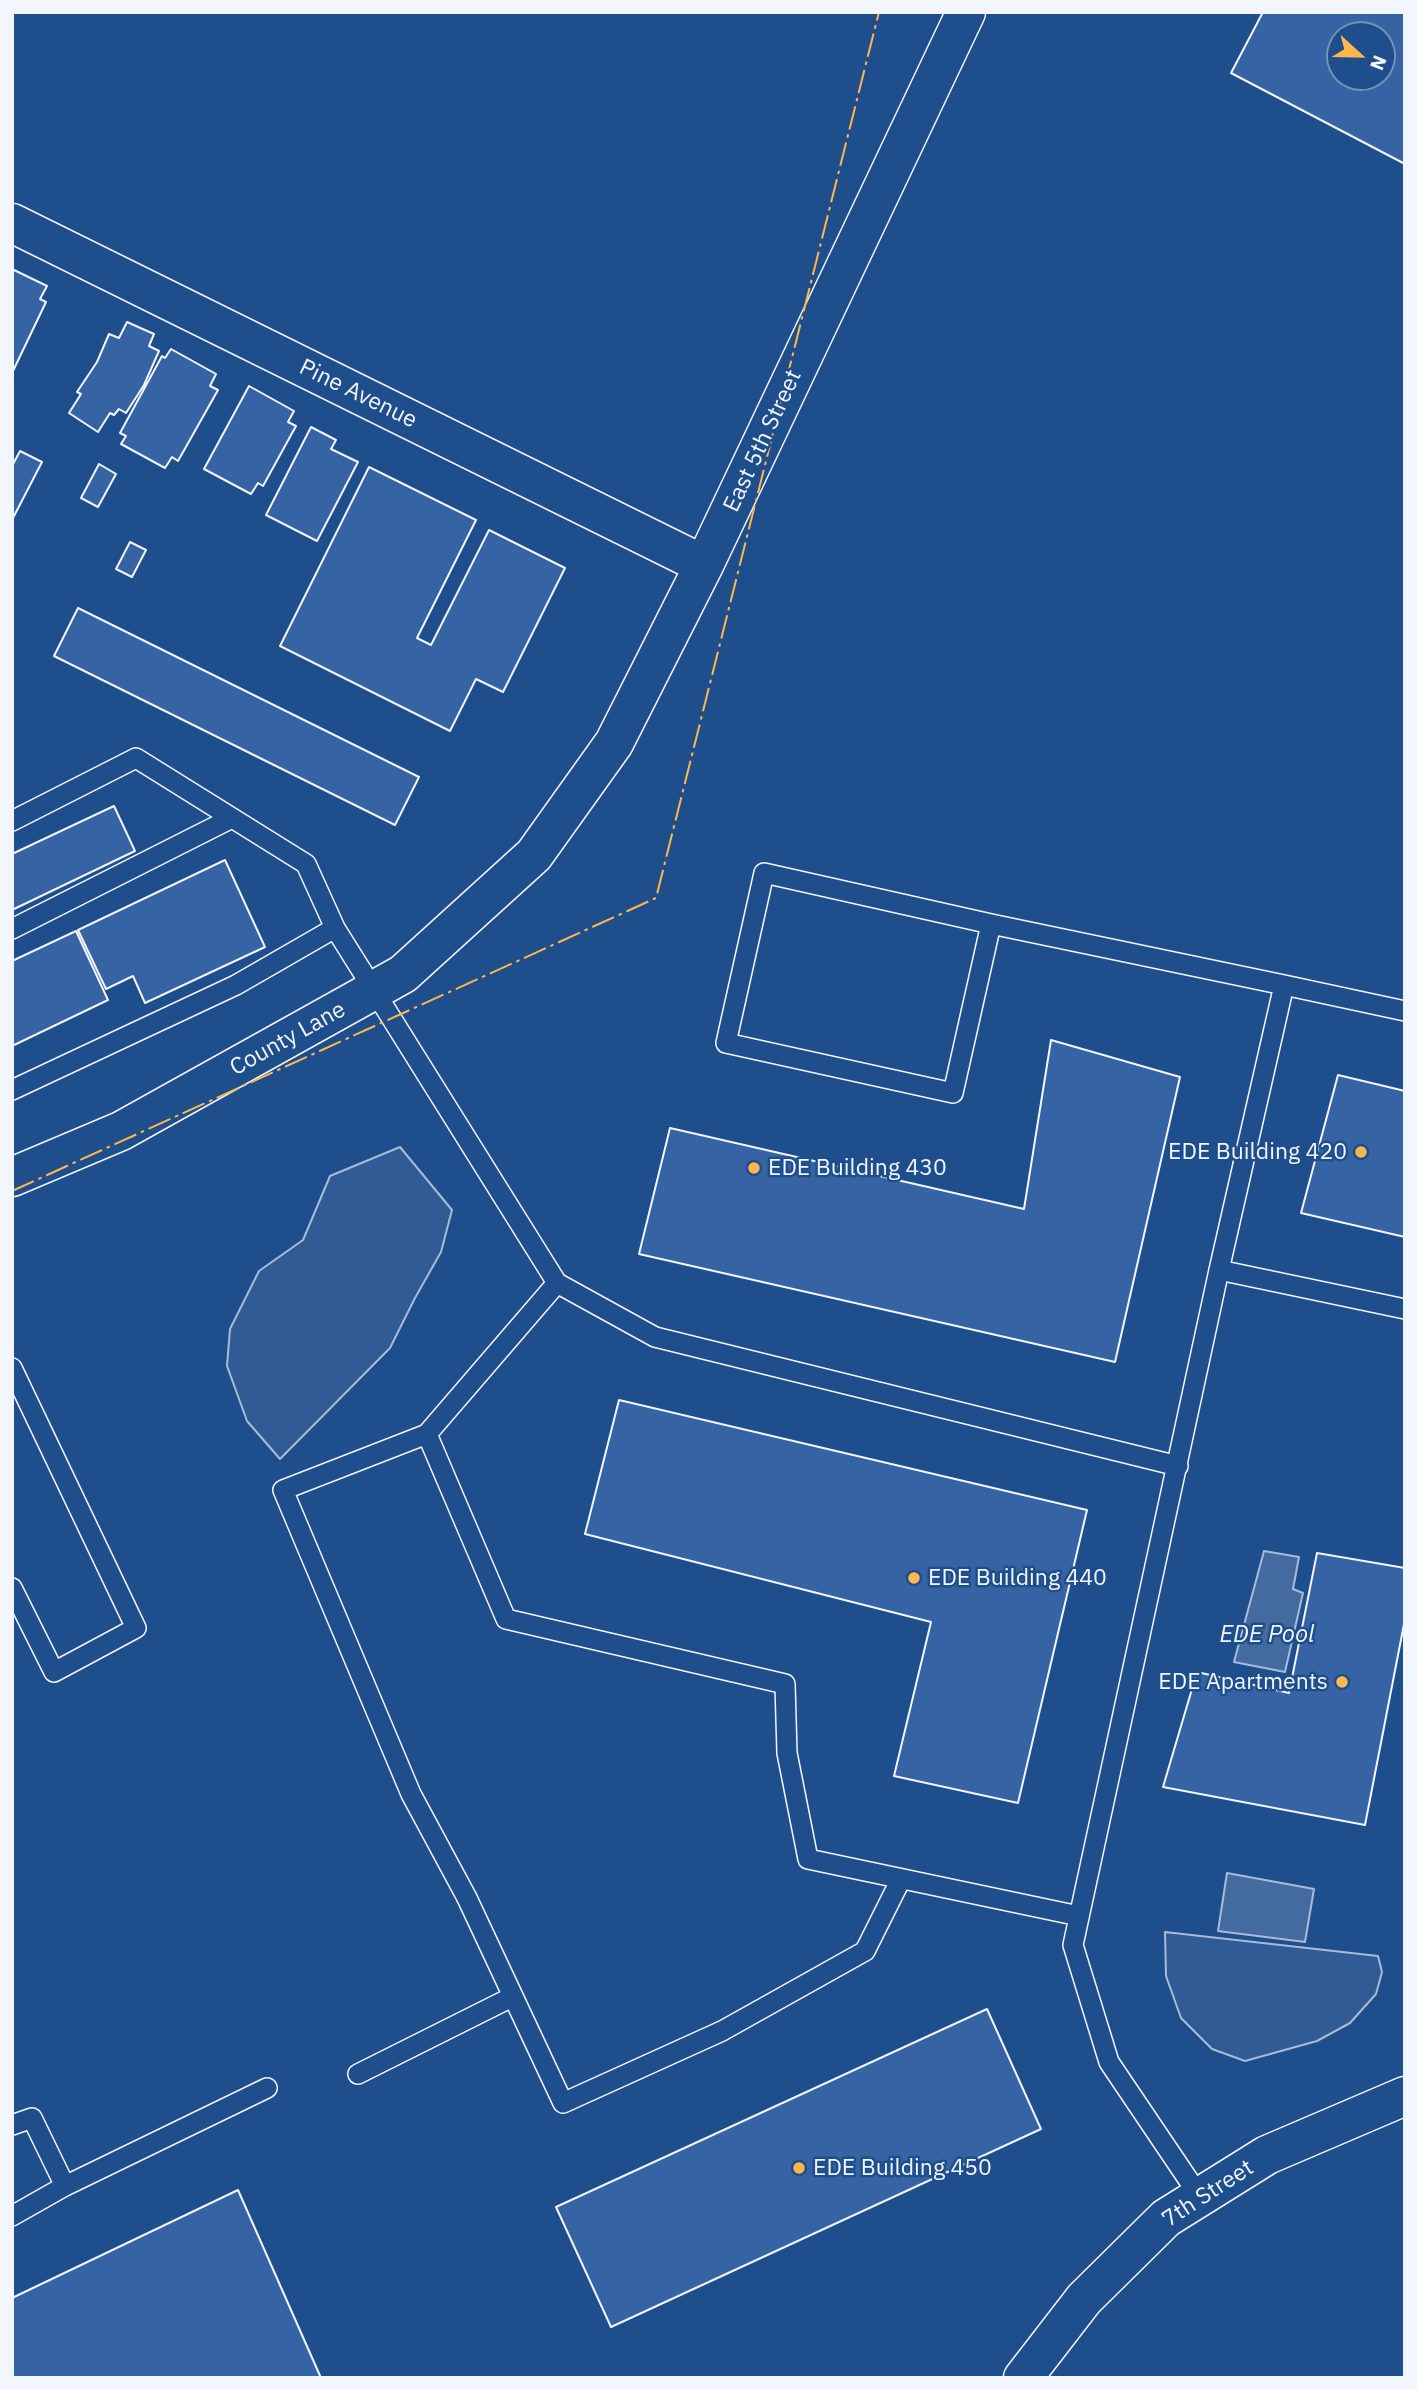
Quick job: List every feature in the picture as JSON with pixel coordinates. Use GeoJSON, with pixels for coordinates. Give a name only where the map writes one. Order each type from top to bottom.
{"type":"FeatureCollection","features":[{"type":"Feature","properties":{"kind":"street","name":"East 5th Street"},"geometry":{"type":"LineString","coordinates":[[534,855],[614,743],[704,565],[966,12]]}},
{"type":"Feature","properties":{"kind":"street","name":"Pine Avenue"},"geometry":{"type":"LineString","coordinates":[[12,223],[704,565]]}},
{"type":"Feature","properties":{"kind":"street","name":"County Lane"},"geometry":{"type":"LineString","coordinates":[[12,1177],[121,1131],[374,992],[403,974],[534,855]]}},
{"type":"Feature","properties":{"kind":"street","name":"7th Street"},"geometry":{"type":"LineString","coordinates":[[1023,2378],[1084,2299],[1166,2218],[1267,2155],[1405,2096]]}},
{"type":"Feature","properties":{"kind":"lane"},"geometry":{"type":"LineString","coordinates":[[12,821],[136,758],[306,864],[335,928],[557,1283],[655,1337],[1178,1466]]}},
{"type":"Feature","properties":{"kind":"lane"},"geometry":{"type":"LineString","coordinates":[[12,929],[232,818]]}},
{"type":"Feature","properties":{"kind":"lane"},"geometry":{"type":"LineString","coordinates":[[991,924],[953,1093],[726,1043],[764,873],[1405,1011]]}},
{"type":"Feature","properties":{"kind":"lane"},"geometry":{"type":"LineString","coordinates":[[12,1090],[236,985],[335,928]]}},
{"type":"Feature","properties":{"kind":"lane"},"geometry":{"type":"LineString","coordinates":[[1200,2197],[1109,2062],[1073,1945],[1219,1270],[1284,985]]}},
{"type":"Feature","properties":{"kind":"lane"},"geometry":{"type":"LineString","coordinates":[[1219,1270],[1405,1308]]}},
{"type":"Feature","properties":{"kind":"lane"},"geometry":{"type":"LineString","coordinates":[[557,1283],[427,1434],[283,1490],[411,1794],[467,1898],[563,2103],[722,2031],[864,1951],[901,1879]]}},
{"type":"Feature","properties":{"kind":"lane"},"geometry":{"type":"LineString","coordinates":[[12,1368],[136,1628],[54,1672],[12,1588]]}},
{"type":"Feature","properties":{"kind":"lane"},"geometry":{"type":"LineString","coordinates":[[427,1434],[506,1619],[785,1684],[787,1753],[808,1859],[1079,1916]]}},
{"type":"Feature","properties":{"kind":"lane"},"geometry":{"type":"LineString","coordinates":[[358,2074],[512,1997]]}},
{"type":"Feature","properties":{"kind":"lane"},"geometry":{"type":"LineString","coordinates":[[12,2216],[65,2186],[267,2088]]}},
{"type":"Feature","properties":{"kind":"lane"},"geometry":{"type":"LineString","coordinates":[[12,2125],[33,2118],[65,2186]]}},
{"type":"Feature","properties":{"kind":"shaded area"},"geometry":{"type":"Polygon","coordinates":[[[400,1147],[452,1210],[441,1252],[390,1348],[280,1459],[247,1421],[227,1366],[230,1329],[259,1271],[303,1240],[330,1176],[400,1147]]]}},
{"type":"Feature","properties":{"kind":"shaded area"},"geometry":{"type":"Polygon","coordinates":[[[1165,1932],[1378,1956],[1382,1972],[1376,1994],[1350,2023],[1317,2041],[1245,2061],[1212,2049],[1181,2018],[1166,1976],[1165,1932]]]}},
{"type":"Feature","properties":{"kind":"water","name":"EDE Pool"},"geometry":{"type":"Polygon","coordinates":[[[1264,1551],[1299,1557],[1293,1589],[1303,1593],[1285,1672],[1234,1662],[1264,1551]]]}},
{"type":"Feature","properties":{"kind":"water"},"geometry":{"type":"Polygon","coordinates":[[[1227,1873],[1314,1889],[1305,1942],[1218,1931],[1227,1873]]]}},
{"type":"Feature","properties":{"kind":"building"},"geometry":{"type":"Polygon","coordinates":[[[1263,12],[1405,12],[1405,164],[1231,73],[1263,12]]]}},
{"type":"Feature","properties":{"kind":"building"},"geometry":{"type":"Polygon","coordinates":[[[12,269],[47,286],[40,299],[46,302],[13,371],[12,269]]]}},
{"type":"Feature","properties":{"kind":"building"},"geometry":{"type":"Polygon","coordinates":[[[127,322],[154,334],[149,346],[159,351],[144,385],[126,413],[119,409],[114,415],[110,413],[98,432],[69,413],[81,394],[77,392],[97,362],[109,334],[119,338],[127,322]]]}},
{"type":"Feature","properties":{"kind":"building"},"geometry":{"type":"Polygon","coordinates":[[[171,349],[216,374],[210,386],[218,390],[178,461],[172,457],[165,468],[121,444],[126,436],[120,433],[162,356],[165,358],[171,349]]]}},
{"type":"Feature","properties":{"kind":"building"},"geometry":{"type":"Polygon","coordinates":[[[249,386],[294,411],[288,422],[296,426],[263,486],[258,483],[251,494],[204,469],[249,386]]]}},
{"type":"Feature","properties":{"kind":"building"},"geometry":{"type":"Polygon","coordinates":[[[311,427],[336,440],[331,449],[358,462],[317,541],[266,515],[311,427]]]}},
{"type":"Feature","properties":{"kind":"building"},"geometry":{"type":"Polygon","coordinates":[[[20,451],[42,462],[13,518],[12,466],[20,451]]]}},
{"type":"Feature","properties":{"kind":"building"},"geometry":{"type":"Polygon","coordinates":[[[99,464],[116,474],[98,507],[81,498],[99,464]]]}},
{"type":"Feature","properties":{"kind":"building"},"geometry":{"type":"Polygon","coordinates":[[[369,467],[476,520],[417,638],[431,645],[489,530],[565,568],[503,692],[476,679],[450,731],[280,646],[369,467]]]}},
{"type":"Feature","properties":{"kind":"building"},"geometry":{"type":"Polygon","coordinates":[[[130,542],[146,550],[132,577],[116,569],[130,542]]]}},
{"type":"Feature","properties":{"kind":"building"},"geometry":{"type":"Polygon","coordinates":[[[78,608],[419,777],[395,825],[54,656],[78,608]]]}},
{"type":"Feature","properties":{"kind":"building"},"geometry":{"type":"Polygon","coordinates":[[[114,806],[135,851],[12,910],[12,854],[114,806]]]}},
{"type":"Feature","properties":{"kind":"building"},"geometry":{"type":"Polygon","coordinates":[[[225,860],[265,947],[145,1003],[133,976],[106,989],[78,930],[225,860]]]}},
{"type":"Feature","properties":{"kind":"building"},"geometry":{"type":"Polygon","coordinates":[[[76,931],[108,1000],[12,1046],[12,961],[76,931]]]}},
{"type":"Feature","properties":{"kind":"building","name":"EDE Building 430"},"geometry":{"type":"Polygon","coordinates":[[[1051,1040],[1180,1077],[1115,1362],[639,1254],[670,1128],[1024,1209],[1051,1040]]]}},
{"type":"Feature","properties":{"kind":"building","name":"EDE Building 420"},"geometry":{"type":"Polygon","coordinates":[[[1338,1075],[1405,1091],[1405,1237],[1301,1213],[1338,1075]]]}},
{"type":"Feature","properties":{"kind":"building","name":"EDE Building 440"},"geometry":{"type":"Polygon","coordinates":[[[619,1400],[1087,1510],[1018,1803],[894,1776],[931,1622],[585,1534],[619,1400]]]}},
{"type":"Feature","properties":{"kind":"building","name":"EDE Apartments"},"geometry":{"type":"Polygon","coordinates":[[[1317,1553],[1405,1568],[1405,1619],[1365,1825],[1163,1787],[1197,1672],[1289,1693],[1317,1553]]]}},
{"type":"Feature","properties":{"kind":"building","name":"EDE Building 450"},"geometry":{"type":"Polygon","coordinates":[[[987,2009],[1041,2129],[611,2327],[556,2207],[987,2009]]]}},
{"type":"Feature","properties":{"kind":"building"},"geometry":{"type":"Polygon","coordinates":[[[238,2190],[321,2378],[12,2378],[12,2298],[238,2190]]]}},
{"type":"Feature","properties":{"kind":"power"},"geometry":{"type":"LineString","coordinates":[[12,1191],[656,898],[879,12]]}},
{"type":"Feature","properties":{"kind":"place","name":"EDE Building 420"},"geometry":{"type":"Point","coordinates":[1361,1152]}},
{"type":"Feature","properties":{"kind":"place","name":"EDE Building 430"},"geometry":{"type":"Point","coordinates":[754,1168]}},
{"type":"Feature","properties":{"kind":"place","name":"EDE Building 440"},"geometry":{"type":"Point","coordinates":[914,1578]}},
{"type":"Feature","properties":{"kind":"place","name":"EDE Apartments"},"geometry":{"type":"Point","coordinates":[1342,1682]}},
{"type":"Feature","properties":{"kind":"place","name":"EDE Building 450"},"geometry":{"type":"Point","coordinates":[799,2168]}}]}
